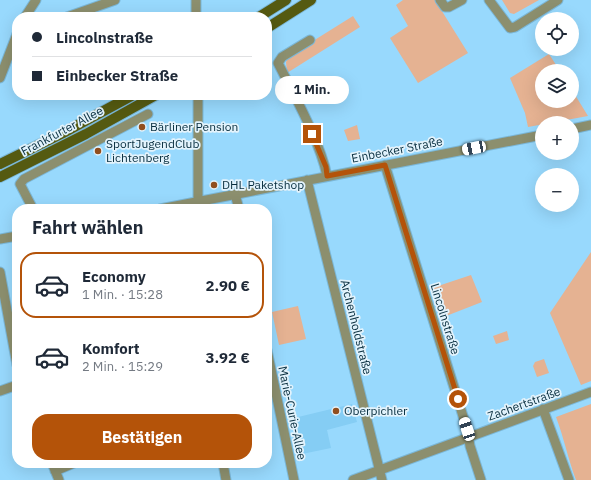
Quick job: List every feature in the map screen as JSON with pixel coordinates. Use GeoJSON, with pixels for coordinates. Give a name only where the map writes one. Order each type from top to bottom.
{"type":"FeatureCollection","features":[{"type":"Feature","properties":{"kind":"main road"},"geometry":{"type":"LineString","coordinates":[[267,12],[286,0]]}},
{"type":"Feature","properties":{"kind":"main road"},"geometry":{"type":"LineString","coordinates":[[272,25],[311,0]]}},
{"type":"Feature","properties":{"kind":"main road","name":"Frankfurter Allee"},"geometry":{"type":"LineString","coordinates":[[0,164],[63,133],[124,100]]}},
{"type":"Feature","properties":{"kind":"main road","name":"Frankfurter Allee"},"geometry":{"type":"LineString","coordinates":[[0,177],[86,134],[147,100]]}},
{"type":"Feature","properties":{"kind":"street"},"geometry":{"type":"LineString","coordinates":[[28,12],[36,0]]}},
{"type":"Feature","properties":{"kind":"street"},"geometry":{"type":"LineString","coordinates":[[81,12],[115,0]]}},
{"type":"Feature","properties":{"kind":"street"},"geometry":{"type":"LineString","coordinates":[[196,0],[196,12]]}},
{"type":"Feature","properties":{"kind":"street"},"geometry":{"type":"LineString","coordinates":[[440,0],[444,7],[449,7],[462,0]]}},
{"type":"Feature","properties":{"kind":"street"},"geometry":{"type":"LineString","coordinates":[[489,0],[510,28],[515,27],[558,0]]}},
{"type":"Feature","properties":{"kind":"street"},"geometry":{"type":"LineString","coordinates":[[310,40],[282,58],[278,63],[312,134],[326,167],[327,176]]}},
{"type":"Feature","properties":{"kind":"street"},"geometry":{"type":"LineString","coordinates":[[0,78],[12,47]]}},
{"type":"Feature","properties":{"kind":"street"},"geometry":{"type":"LineString","coordinates":[[198,100],[198,204]]}},
{"type":"Feature","properties":{"kind":"street"},"geometry":{"type":"LineString","coordinates":[[30,204],[20,184],[24,179],[148,114]]}},
{"type":"Feature","properties":{"kind":"street"},"geometry":{"type":"LineString","coordinates":[[579,128],[591,125]]}},
{"type":"Feature","properties":{"kind":"street","name":"Einbecker Straße"},"geometry":{"type":"LineString","coordinates":[[201,204],[235,194],[535,136]]}},
{"type":"Feature","properties":{"kind":"street","name":"Lincolnstraße"},"geometry":{"type":"LineString","coordinates":[[385,165],[467,429],[481,480]]}},
{"type":"Feature","properties":{"kind":"street","name":"Archenholdstraße"},"geometry":{"type":"LineString","coordinates":[[307,180],[382,480]]}},
{"type":"Feature","properties":{"kind":"street"},"geometry":{"type":"LineString","coordinates":[[235,194],[238,204]]}},
{"type":"Feature","properties":{"kind":"street"},"geometry":{"type":"LineString","coordinates":[[1,238],[12,237]]}},
{"type":"Feature","properties":{"kind":"street"},"geometry":{"type":"LineString","coordinates":[[0,272],[12,338]]}},
{"type":"Feature","properties":{"kind":"street","name":"Marie-Curie-Allee"},"geometry":{"type":"LineString","coordinates":[[272,374],[294,480]]}},
{"type":"Feature","properties":{"kind":"street"},"geometry":{"type":"LineString","coordinates":[[0,392],[12,387]]}},
{"type":"Feature","properties":{"kind":"street","name":"Zachertstraße"},"geometry":{"type":"LineString","coordinates":[[353,480],[591,392]]}},
{"type":"Feature","properties":{"kind":"street"},"geometry":{"type":"LineString","coordinates":[[543,409],[569,480]]}},
{"type":"Feature","properties":{"kind":"street"},"geometry":{"type":"LineString","coordinates":[[54,468],[59,480]]}},
{"type":"Feature","properties":{"kind":"street"},"geometry":{"type":"LineString","coordinates":[[224,468],[226,480]]}},
{"type":"Feature","properties":{"kind":"shaded area"},"geometry":{"type":"Polygon","coordinates":[[[403,0],[435,0],[468,53],[418,83],[390,38],[408,26],[396,5],[403,0]]]}},
{"type":"Feature","properties":{"kind":"shaded area"},"geometry":{"type":"Polygon","coordinates":[[[502,0],[539,0],[514,14],[510,13],[502,0]]]}},
{"type":"Feature","properties":{"kind":"shaded area"},"geometry":{"type":"Polygon","coordinates":[[[353,16],[360,27],[287,73],[286,62],[289,56],[353,16]]]}},
{"type":"Feature","properties":{"kind":"shaded area"},"geometry":{"type":"Polygon","coordinates":[[[546,56],[550,56],[555,64],[535,64],[535,108],[579,108],[579,101],[588,116],[579,118],[579,116],[535,116],[535,126],[528,127],[525,113],[510,78],[546,56]]]}},
{"type":"Feature","properties":{"kind":"shaded area"},"geometry":{"type":"Polygon","coordinates":[[[357,125],[360,139],[348,141],[344,130],[357,125]]]}},
{"type":"Feature","properties":{"kind":"shaded area"},"geometry":{"type":"Polygon","coordinates":[[[591,252],[591,381],[581,385],[550,313],[591,252]]]}},
{"type":"Feature","properties":{"kind":"shaded area"},"geometry":{"type":"Polygon","coordinates":[[[471,275],[482,302],[441,318],[432,288],[471,275]]]}},
{"type":"Feature","properties":{"kind":"shaded area"},"geometry":{"type":"Polygon","coordinates":[[[298,306],[306,339],[279,345],[272,312],[298,306]]]}},
{"type":"Feature","properties":{"kind":"shaded area"},"geometry":{"type":"Polygon","coordinates":[[[507,331],[509,340],[496,344],[493,336],[507,331]]]}},
{"type":"Feature","properties":{"kind":"shaded area"},"geometry":{"type":"Polygon","coordinates":[[[544,359],[549,373],[537,377],[533,366],[535,362],[544,359]]]}},
{"type":"Feature","properties":{"kind":"shaded area"},"geometry":{"type":"Polygon","coordinates":[[[352,404],[357,422],[327,430],[331,448],[302,454],[294,418],[352,404]]]}},
{"type":"Feature","properties":{"kind":"shaded area"},"geometry":{"type":"Polygon","coordinates":[[[591,404],[591,480],[576,480],[556,417],[591,404]]]}},
{"type":"Feature","properties":{"kind":"place","name":"Bärliner Pension"},"geometry":{"type":"Point","coordinates":[142,127]}},
{"type":"Feature","properties":{"kind":"place","name":"SportJugendClub Lichtenberg"},"geometry":{"type":"Point","coordinates":[98,151]}},
{"type":"Feature","properties":{"kind":"place","name":"DHL Paketshop"},"geometry":{"type":"Point","coordinates":[214,185]}},
{"type":"Feature","properties":{"kind":"place","name":"Oberpichler"},"geometry":{"type":"Point","coordinates":[336,411]}},
{"type":"Feature","properties":{"kind":"route"},"geometry":{"type":"LineString","coordinates":[[312,134],[326,167],[327,176],[385,165],[458,399]]}}]}
